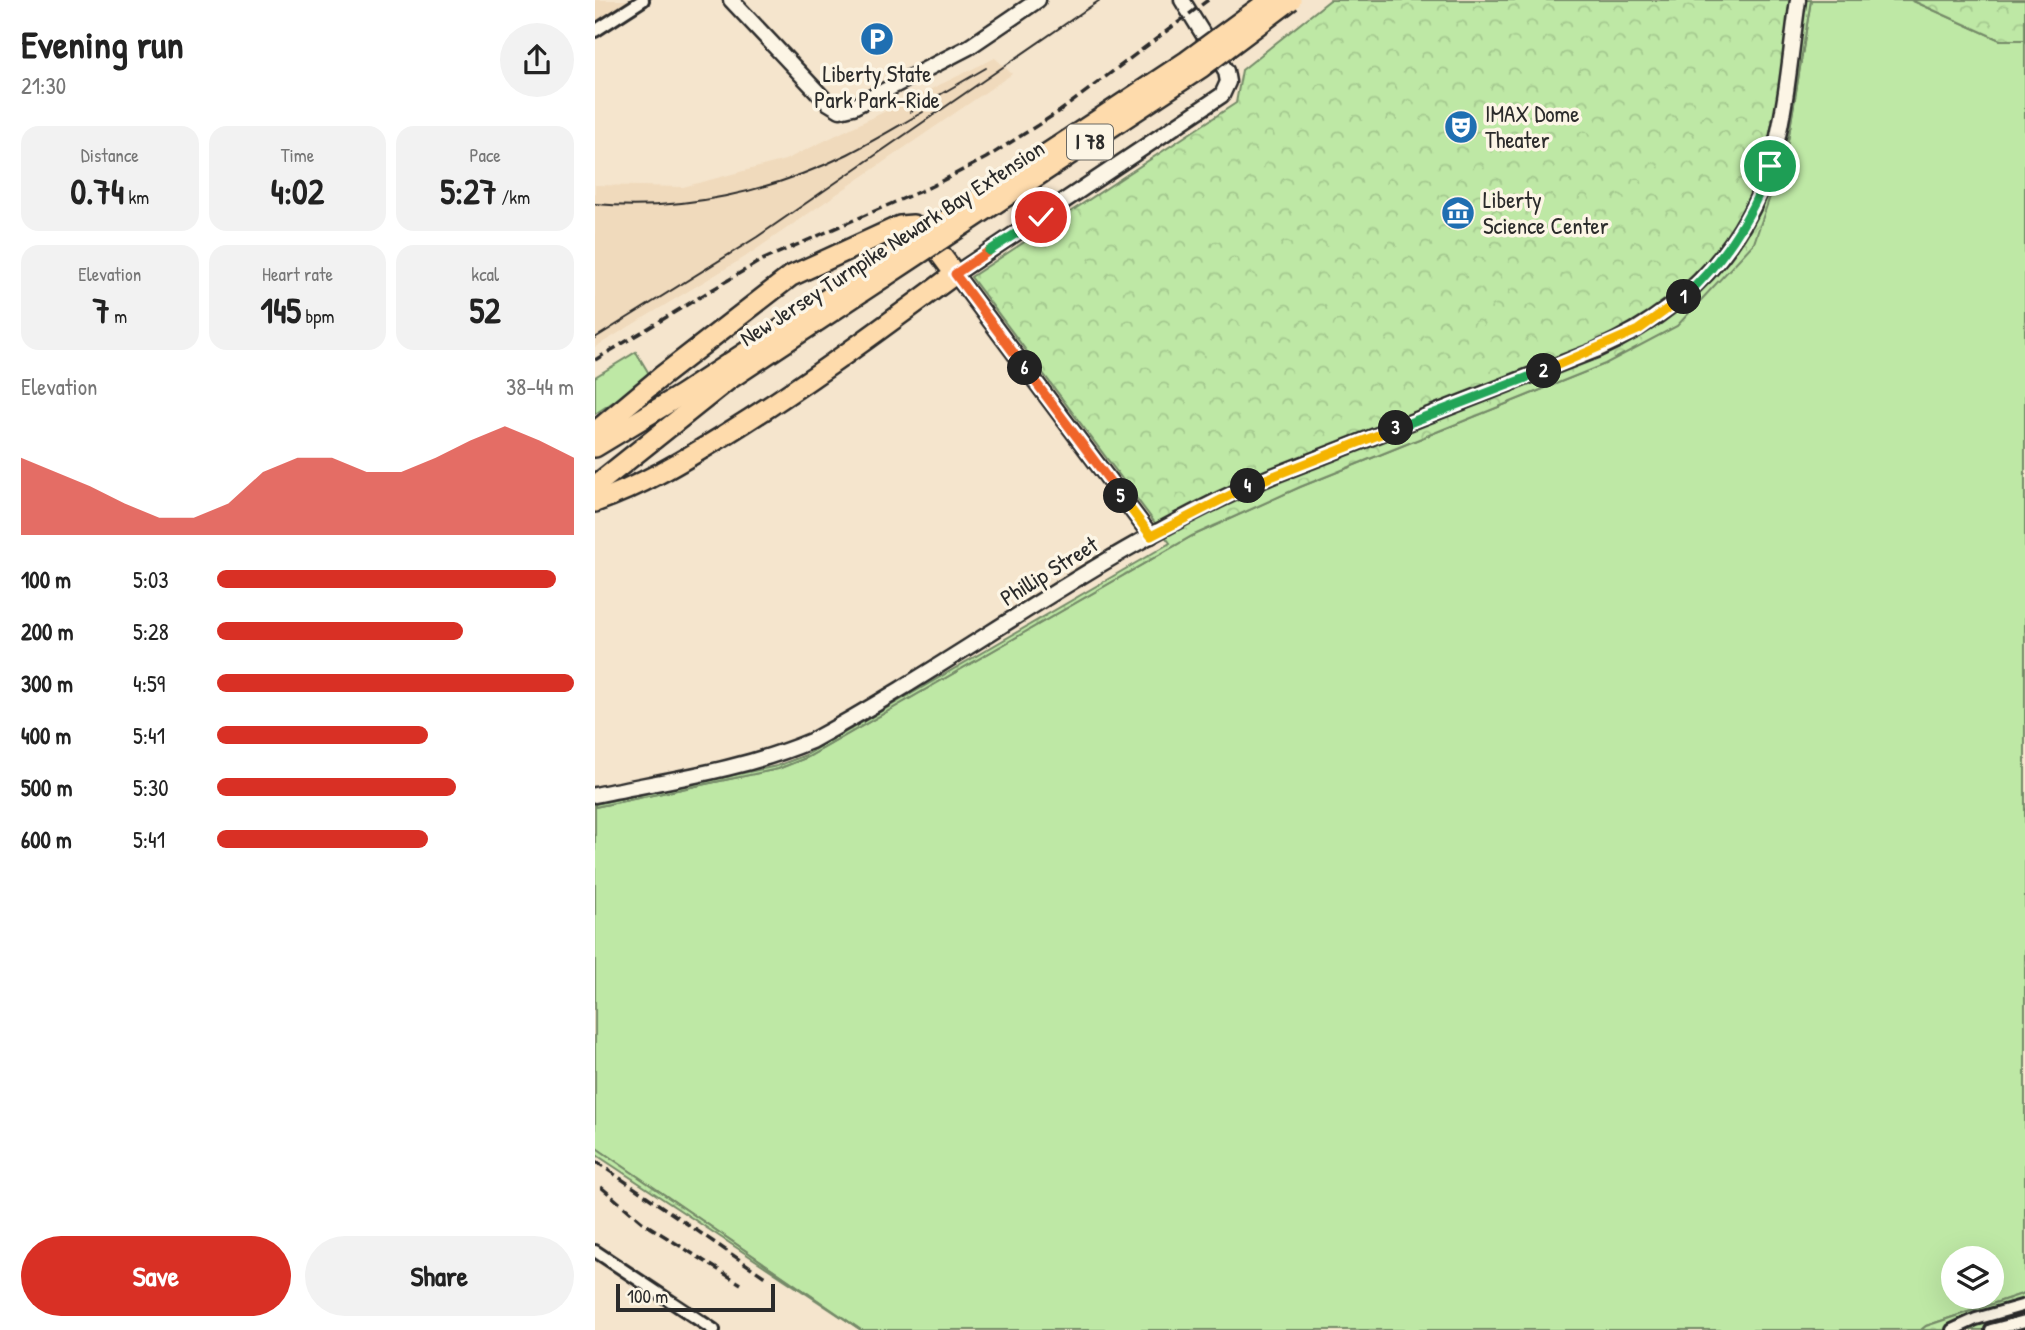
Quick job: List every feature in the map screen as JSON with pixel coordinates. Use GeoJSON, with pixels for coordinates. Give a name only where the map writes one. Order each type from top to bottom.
{"type":"FeatureCollection","features":[{"type":"Feature","properties":{"kind":"highway","name":"New Jersey Turnpike Newark Bay Extension"},"geometry":{"type":"LineString","coordinates":[[595,486],[728,380],[881,271],[1187,61],[1269,0]]}},
{"type":"Feature","properties":{"kind":"highway","name":"New Jersey Turnpike Newark Bay Extension"},"geometry":{"type":"LineString","coordinates":[[595,447],[881,271],[1192,74],[1242,40],[1291,0]]}},
{"type":"Feature","properties":{"kind":"highway"},"geometry":{"type":"LineString","coordinates":[[595,432],[779,284],[823,260],[892,229],[907,225],[921,229],[955,274],[757,415],[656,476],[595,502]]}},
{"type":"Feature","properties":{"kind":"street"},"geometry":{"type":"LineString","coordinates":[[595,32],[643,0]]}},
{"type":"Feature","properties":{"kind":"street"},"geometry":{"type":"LineString","coordinates":[[731,0],[827,102],[840,110],[853,107],[949,58],[1038,0]]}},
{"type":"Feature","properties":{"kind":"street"},"geometry":{"type":"LineString","coordinates":[[1151,536],[955,274],[1221,96],[1228,82],[1226,71],[1182,0]]}},
{"type":"Feature","properties":{"kind":"street","name":"Phillip Street"},"geometry":{"type":"LineString","coordinates":[[595,795],[734,766],[811,741],[1151,536],[1221,498],[1607,345],[1638,330],[1679,301],[1707,275],[1733,242],[1763,184],[1778,136],[1798,0]]}},
{"type":"Feature","properties":{"kind":"street"},"geometry":{"type":"LineString","coordinates":[[595,1251],[714,1330]]}},
{"type":"Feature","properties":{"kind":"street"},"geometry":{"type":"LineString","coordinates":[[1952,1330],[2025,1305]]}},
{"type":"Feature","properties":{"kind":"street"},"geometry":{"type":"LineString","coordinates":[[1991,1330],[2025,1321]]}},
{"type":"Feature","properties":{"kind":"shaded area"},"geometry":{"type":"Polygon","coordinates":[[[595,0],[639,0],[595,30],[595,0]]]}},
{"type":"Feature","properties":{"kind":"shaded area"},"geometry":{"type":"Polygon","coordinates":[[[995,58],[1012,74],[745,257],[595,347],[595,185],[683,187],[785,160],[995,58]]]}},
{"type":"Feature","properties":{"kind":"green space"},"geometry":{"type":"Polygon","coordinates":[[[1330,0],[1811,0],[1787,147],[1754,243],[1677,326],[1605,364],[1300,487],[1192,536],[808,757],[778,769],[595,807],[595,804],[777,766],[806,755],[1170,543],[971,277],[1236,103],[1242,70],[1330,0]]]}},
{"type":"Feature","properties":{"kind":"green space"},"geometry":{"type":"Polygon","coordinates":[[[1811,0],[1911,0],[2000,40],[2025,40],[2025,1293],[2004,1300],[2004,1246],[1941,1246],[1941,1309],[1977,1309],[1921,1330],[861,1330],[595,1147],[595,807],[778,769],[808,757],[1192,536],[1300,487],[1605,364],[1787,147],[1811,0]]]}},
{"type":"Feature","properties":{"kind":"green space"},"geometry":{"type":"Polygon","coordinates":[[[1911,0],[2025,0],[2025,40],[2000,40],[1911,0]]]}},
{"type":"Feature","properties":{"kind":"green space"},"geometry":{"type":"Polygon","coordinates":[[[636,352],[651,377],[595,414],[595,377],[636,352]]]}},
{"type":"Feature","properties":{"kind":"green space"},"geometry":{"type":"Polygon","coordinates":[[[595,1147],[861,1330],[595,1154],[595,1147]]]}},
{"type":"Feature","properties":{"kind":"green space"},"geometry":{"type":"Polygon","coordinates":[[[2025,1293],[2025,1330],[1921,1330],[1977,1309],[2004,1309],[2004,1300],[2025,1293]]]}},
{"type":"Feature","properties":{"kind":"tram line"},"geometry":{"type":"LineString","coordinates":[[595,338],[757,237],[1100,0]]}},
{"type":"Feature","properties":{"kind":"tram line"},"geometry":{"type":"LineString","coordinates":[[910,112],[986,68]]}},
{"type":"Feature","properties":{"kind":"tram line"},"geometry":{"type":"LineString","coordinates":[[595,204],[627,206],[693,202],[757,189],[848,154],[923,112]]}},
{"type":"Feature","properties":{"kind":"railway"},"geometry":{"type":"LineString","coordinates":[[595,360],[760,261],[932,186],[986,158],[1060,111],[1208,0]]}},
{"type":"Feature","properties":{"kind":"railway"},"geometry":{"type":"LineString","coordinates":[[595,1161],[765,1277]]}},
{"type":"Feature","properties":{"kind":"railway"},"geometry":{"type":"LineString","coordinates":[[601,1187],[642,1222],[741,1284]]}},
{"type":"Feature","properties":{"kind":"place","name":"Liberty State Park Park-Ride"},"geometry":{"type":"Point","coordinates":[877,39]}},
{"type":"Feature","properties":{"kind":"place","name":"IMAX Dome Theater"},"geometry":{"type":"Point","coordinates":[1461,127]}},
{"type":"Feature","properties":{"kind":"place","name":"Liberty Science Center"},"geometry":{"type":"Point","coordinates":[1458,213]}},
{"type":"Feature","properties":{"kind":"route"},"geometry":{"type":"LineString","coordinates":[[1041,217],[955,274],[1151,536],[1246,487],[1559,365],[1638,330],[1679,301],[1718,262],[1746,220],[1770,166]]}}]}
